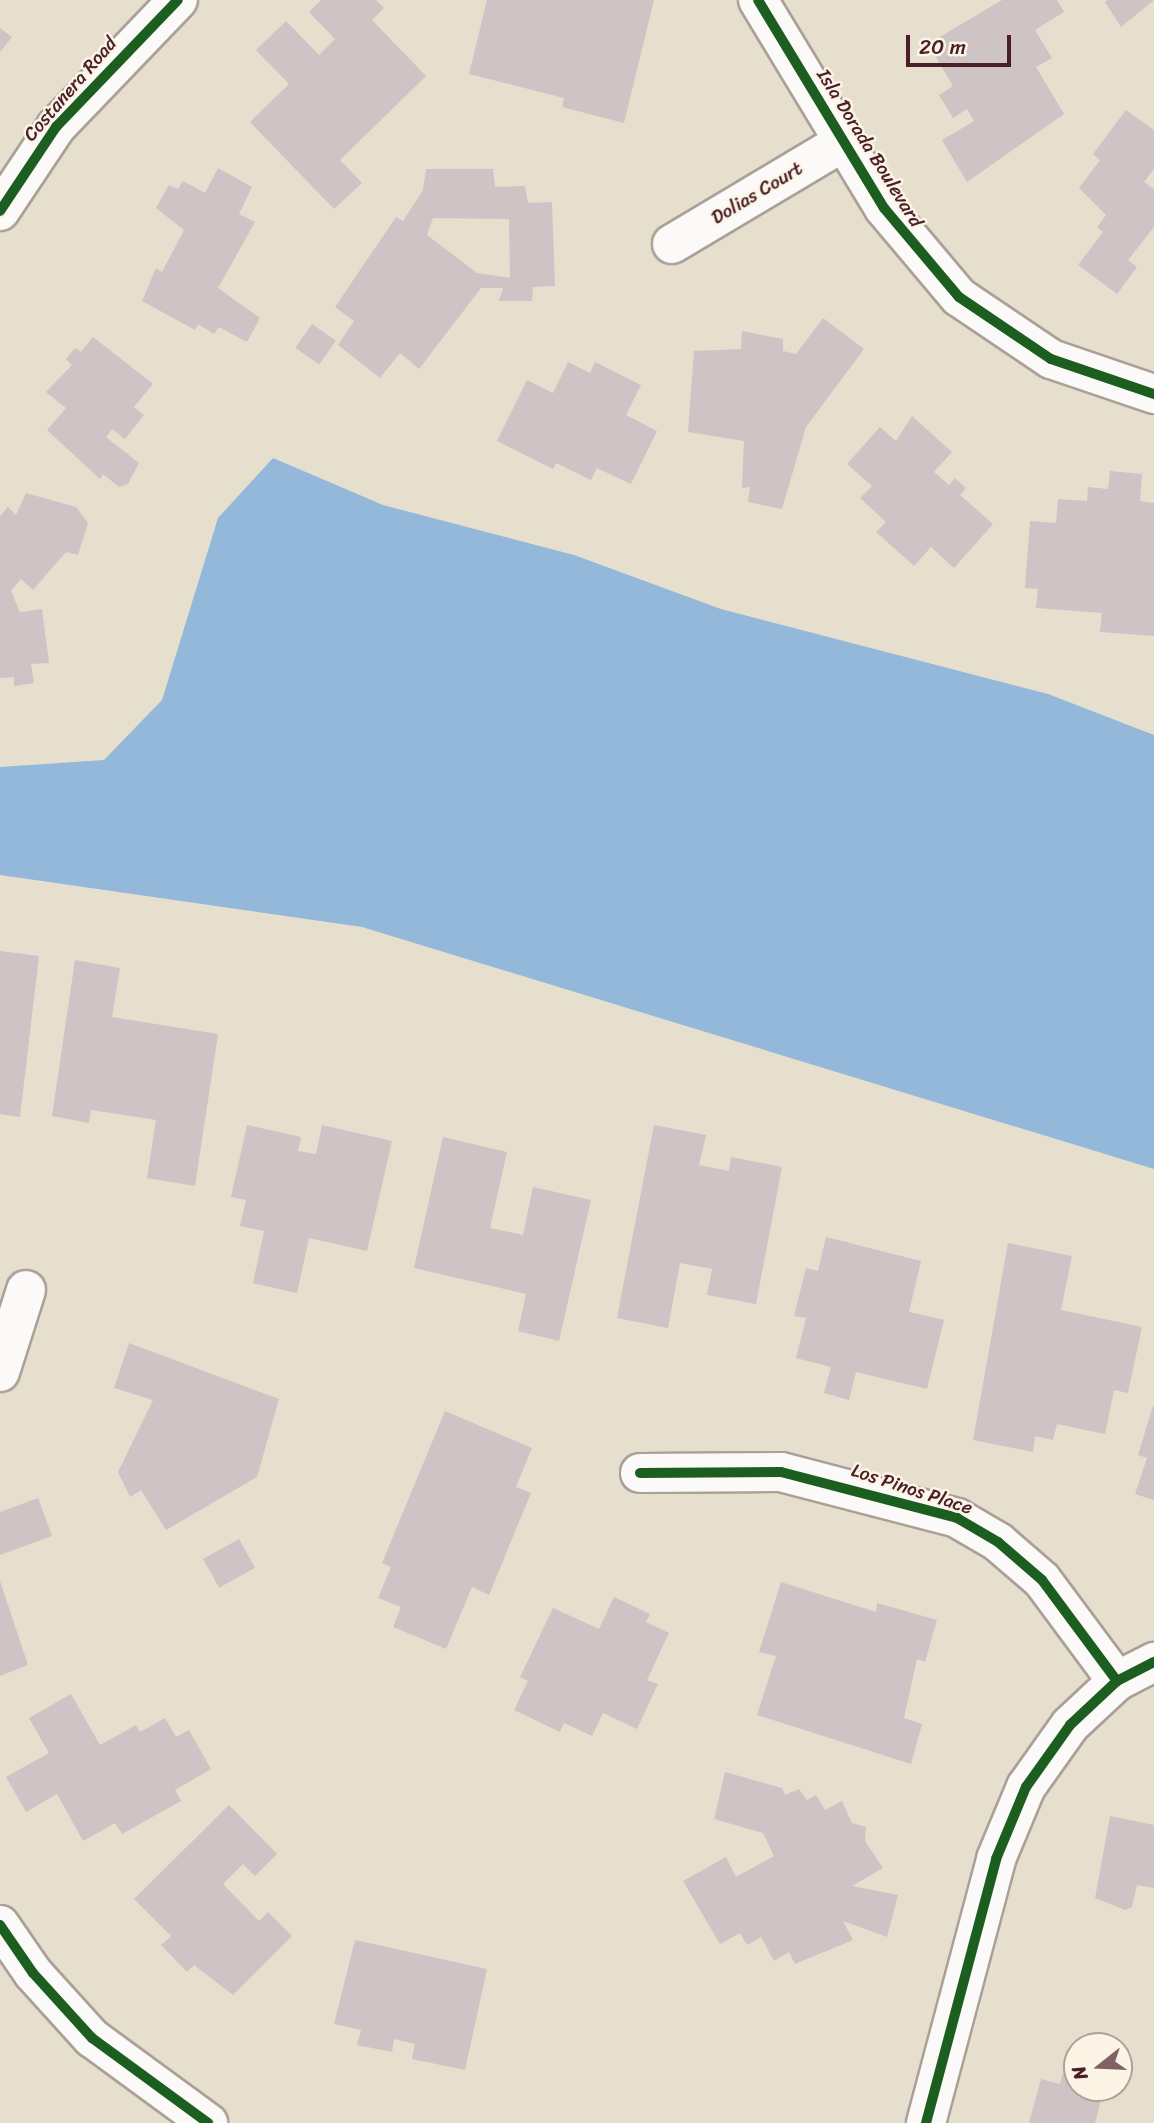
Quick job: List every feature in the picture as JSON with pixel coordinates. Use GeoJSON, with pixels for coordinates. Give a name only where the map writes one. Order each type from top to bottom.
{"type":"FeatureCollection","features":[{"type":"Feature","properties":{"kind":"street","name":"Costanera Road"},"geometry":{"type":"LineString","coordinates":[[0,211],[74,106],[178,0]]}},
{"type":"Feature","properties":{"kind":"street","name":"Isla Dorada Boulevard"},"geometry":{"type":"LineString","coordinates":[[758,0],[843,142],[908,242],[959,297],[1051,359],[1154,394]]}},
{"type":"Feature","properties":{"kind":"street","name":"Dolias Court"},"geometry":{"type":"LineString","coordinates":[[671,244],[843,142]]}},
{"type":"Feature","properties":{"kind":"street"},"geometry":{"type":"LineString","coordinates":[[0,1372],[26,1290]]}},
{"type":"Feature","properties":{"kind":"street","name":"Los Pinos Place"},"geometry":{"type":"LineString","coordinates":[[640,1473],[781,1472],[957,1518],[998,1542],[1042,1580],[1117,1681]]}},
{"type":"Feature","properties":{"kind":"street"},"geometry":{"type":"LineString","coordinates":[[926,2123],[1009,1822],[1054,1742],[1117,1681],[1154,1662]]}},
{"type":"Feature","properties":{"kind":"street"},"geometry":{"type":"LineString","coordinates":[[0,1925],[33,1973],[92,2038],[208,2123]]}},
{"type":"Feature","properties":{"kind":"water"},"geometry":{"type":"Polygon","coordinates":[[[273,458],[383,505],[574,555],[721,609],[1048,694],[1154,735],[1154,1169],[362,927],[0,875],[0,767],[104,760],[162,700],[218,518],[273,458]]]}},
{"type":"Feature","properties":{"kind":"building"},"geometry":{"type":"Polygon","coordinates":[[[321,0],[376,0],[384,8],[372,20],[426,76],[340,160],[362,183],[334,209],[250,122],[289,84],[256,50],[286,21],[319,55],[335,39],[309,12],[321,0]]]}},
{"type":"Feature","properties":{"kind":"building"},"geometry":{"type":"Polygon","coordinates":[[[487,0],[654,0],[624,123],[562,107],[564,98],[469,74],[487,0]]]}},
{"type":"Feature","properties":{"kind":"building"},"geometry":{"type":"Polygon","coordinates":[[[1002,0],[1057,0],[1064,12],[1035,30],[1052,58],[1036,67],[1064,114],[967,182],[942,140],[974,121],[967,109],[953,118],[939,95],[953,86],[928,44],[1002,0]]]}},
{"type":"Feature","properties":{"kind":"building"},"geometry":{"type":"Polygon","coordinates":[[[1108,0],[1154,0],[1121,27],[1105,2],[1108,0]]]}},
{"type":"Feature","properties":{"kind":"building"},"geometry":{"type":"Polygon","coordinates":[[[0,28],[12,37],[0,52],[0,28]]]}},
{"type":"Feature","properties":{"kind":"building"},"geometry":{"type":"Polygon","coordinates":[[[1126,110],[1154,130],[1154,169],[1144,182],[1154,189],[1154,227],[1128,260],[1137,267],[1117,294],[1078,265],[1103,232],[1097,227],[1106,215],[1079,188],[1100,160],[1093,154],[1126,110]]]}},
{"type":"Feature","properties":{"kind":"building"},"geometry":{"type":"Polygon","coordinates":[[[218,168],[252,187],[239,214],[255,222],[218,288],[260,318],[247,342],[219,327],[214,334],[198,324],[195,330],[142,301],[156,268],[162,272],[184,230],[156,208],[169,185],[178,189],[183,181],[205,193],[218,168]]]}},
{"type":"Feature","properties":{"kind":"building"},"geometry":{"type":"Polygon","coordinates":[[[426,169],[493,169],[495,187],[525,186],[528,203],[552,202],[555,286],[533,287],[532,301],[499,301],[503,288],[481,288],[419,369],[400,353],[380,378],[338,345],[354,321],[335,307],[396,217],[403,221],[423,190],[426,169]],[[433,218],[427,235],[477,273],[510,278],[509,219],[433,218]]]}},
{"type":"Feature","properties":{"kind":"building"},"geometry":{"type":"Polygon","coordinates":[[[823,318],[864,349],[806,427],[782,509],[748,502],[750,487],[742,488],[744,441],[688,432],[694,351],[741,349],[742,331],[783,339],[783,351],[796,354],[823,318]]]}},
{"type":"Feature","properties":{"kind":"building"},"geometry":{"type":"Polygon","coordinates":[[[312,324],[336,341],[319,364],[295,348],[312,324]]]}},
{"type":"Feature","properties":{"kind":"building"},"geometry":{"type":"Polygon","coordinates":[[[93,337],[153,384],[134,407],[144,415],[125,439],[112,429],[106,437],[139,463],[128,484],[119,487],[103,474],[100,479],[47,430],[66,408],[46,392],[72,365],[66,359],[75,348],[81,352],[93,337]]]}},
{"type":"Feature","properties":{"kind":"building"},"geometry":{"type":"Polygon","coordinates":[[[568,362],[590,373],[595,362],[641,385],[626,415],[657,431],[631,484],[597,468],[591,480],[556,463],[553,469],[497,441],[527,380],[553,393],[568,362]]]}},
{"type":"Feature","properties":{"kind":"building"},"geometry":{"type":"Polygon","coordinates":[[[912,416],[952,452],[934,472],[949,485],[955,478],[966,488],[960,495],[993,524],[954,568],[931,547],[914,566],[876,532],[886,522],[860,498],[872,486],[847,464],[880,427],[896,441],[912,416]]]}},
{"type":"Feature","properties":{"kind":"building"},"geometry":{"type":"Polygon","coordinates":[[[1110,471],[1142,474],[1140,501],[1154,503],[1154,636],[1100,632],[1102,613],[1036,608],[1038,589],[1025,588],[1030,521],[1056,523],[1058,499],[1087,501],[1088,487],[1108,489],[1110,471]]]}},
{"type":"Feature","properties":{"kind":"building"},"geometry":{"type":"Polygon","coordinates":[[[26,493],[76,507],[88,523],[78,555],[66,552],[33,590],[21,579],[11,591],[20,612],[42,609],[49,663],[31,664],[34,683],[14,686],[14,677],[0,678],[0,516],[8,507],[16,515],[26,493]]]}},
{"type":"Feature","properties":{"kind":"building"},"geometry":{"type":"Polygon","coordinates":[[[0,951],[39,956],[20,1117],[0,1114],[0,951]]]}},
{"type":"Feature","properties":{"kind":"building"},"geometry":{"type":"Polygon","coordinates":[[[75,960],[120,968],[112,1017],[218,1034],[195,1186],[147,1178],[156,1120],[91,1110],[89,1123],[52,1116],[75,960]]]}},
{"type":"Feature","properties":{"kind":"building"},"geometry":{"type":"Polygon","coordinates":[[[247,1125],[301,1137],[298,1151],[316,1154],[322,1125],[392,1141],[367,1251],[309,1238],[297,1293],[253,1283],[264,1231],[240,1226],[246,1200],[231,1197],[247,1125]]]}},
{"type":"Feature","properties":{"kind":"building"},"geometry":{"type":"Polygon","coordinates":[[[654,1125],[706,1135],[699,1165],[729,1171],[731,1157],[782,1167],[756,1304],[707,1295],[712,1269],[680,1263],[668,1328],[617,1318],[654,1125]]]}},
{"type":"Feature","properties":{"kind":"building"},"geometry":{"type":"Polygon","coordinates":[[[443,1137],[507,1152],[490,1228],[523,1235],[533,1187],[591,1200],[559,1341],[518,1331],[526,1294],[414,1268],[443,1137]]]}},
{"type":"Feature","properties":{"kind":"building"},"geometry":{"type":"Polygon","coordinates":[[[826,1237],[921,1261],[909,1312],[944,1320],[927,1389],[856,1372],[849,1400],[824,1393],[831,1367],[796,1358],[806,1318],[794,1316],[806,1268],[818,1271],[826,1237]]]}},
{"type":"Feature","properties":{"kind":"building"},"geometry":{"type":"Polygon","coordinates":[[[1008,1243],[1072,1256],[1061,1310],[1142,1327],[1128,1393],[1114,1390],[1105,1434],[1057,1424],[1053,1440],[1035,1436],[1033,1452],[973,1440],[1008,1243]]]}},
{"type":"Feature","properties":{"kind":"building"},"geometry":{"type":"Polygon","coordinates":[[[129,1343],[279,1399],[257,1477],[166,1530],[141,1490],[130,1497],[118,1472],[153,1400],[114,1388],[129,1343]]]}},
{"type":"Feature","properties":{"kind":"building"},"geometry":{"type":"Polygon","coordinates":[[[1153,1406],[1154,1500],[1135,1494],[1147,1458],[1138,1455],[1153,1406]]]}},
{"type":"Feature","properties":{"kind":"building"},"geometry":{"type":"Polygon","coordinates":[[[445,1411],[532,1448],[516,1487],[531,1493],[489,1595],[472,1587],[446,1649],[393,1627],[401,1607],[378,1598],[391,1567],[382,1563],[445,1411]]]}},
{"type":"Feature","properties":{"kind":"building"},"geometry":{"type":"Polygon","coordinates":[[[38,1498],[52,1536],[0,1555],[0,1512],[38,1498]]]}},
{"type":"Feature","properties":{"kind":"building"},"geometry":{"type":"Polygon","coordinates":[[[239,1539],[255,1568],[219,1588],[203,1559],[239,1539]]]}},
{"type":"Feature","properties":{"kind":"building"},"geometry":{"type":"Polygon","coordinates":[[[0,1581],[28,1665],[0,1676],[0,1581]]]}},
{"type":"Feature","properties":{"kind":"building"},"geometry":{"type":"Polygon","coordinates":[[[781,1582],[876,1612],[877,1603],[937,1620],[925,1662],[917,1659],[904,1718],[922,1724],[911,1764],[757,1715],[776,1656],[759,1652],[781,1582]]]}},
{"type":"Feature","properties":{"kind":"building"},"geometry":{"type":"Polygon","coordinates":[[[614,1597],[650,1614],[646,1622],[669,1633],[647,1680],[658,1684],[637,1729],[603,1713],[592,1736],[564,1723],[560,1732],[514,1710],[528,1681],[520,1677],[553,1608],[599,1629],[614,1597]]]}},
{"type":"Feature","properties":{"kind":"building"},"geometry":{"type":"Polygon","coordinates":[[[71,1694],[100,1745],[136,1725],[140,1732],[165,1718],[176,1737],[189,1730],[211,1769],[175,1790],[181,1801],[122,1834],[115,1823],[83,1841],[57,1794],[26,1812],[6,1777],[49,1753],[29,1718],[71,1694]]]}},
{"type":"Feature","properties":{"kind":"building"},"geometry":{"type":"Polygon","coordinates":[[[725,1772],[782,1788],[785,1795],[799,1789],[807,1800],[816,1795],[825,1810],[842,1801],[852,1823],[866,1827],[865,1841],[883,1868],[852,1886],[898,1895],[887,1937],[843,1921],[853,1940],[795,1964],[789,1952],[774,1961],[761,1937],[747,1945],[740,1933],[720,1944],[683,1881],[726,1857],[736,1877],[774,1856],[763,1833],[714,1819],[725,1772]]]}},
{"type":"Feature","properties":{"kind":"building"},"geometry":{"type":"Polygon","coordinates":[[[229,1805],[277,1854],[255,1876],[243,1864],[223,1884],[259,1921],[268,1912],[292,1936],[233,1995],[194,1965],[187,1972],[161,1945],[171,1936],[134,1899],[229,1805]]]}},
{"type":"Feature","properties":{"kind":"building"},"geometry":{"type":"Polygon","coordinates":[[[1110,1816],[1154,1825],[1154,1888],[1137,1885],[1132,1907],[1125,1910],[1095,1898],[1110,1816]]]}},
{"type":"Feature","properties":{"kind":"building"},"geometry":{"type":"Polygon","coordinates":[[[355,1940],[487,1969],[465,2070],[412,2059],[415,2044],[394,2039],[392,2052],[357,2045],[361,2030],[334,2024],[355,1940]]]}},
{"type":"Feature","properties":{"kind":"building"},"geometry":{"type":"Polygon","coordinates":[[[1063,2072],[1063,2102],[1100,2102],[1095,2123],[1029,2123],[1041,2079],[1060,2084],[1063,2072]]]}},
{"type":"Feature","properties":{"kind":"cycle path"},"geometry":{"type":"LineString","coordinates":[[0,211],[56,127],[178,0]]}},
{"type":"Feature","properties":{"kind":"cycle path"},"geometry":{"type":"LineString","coordinates":[[758,0],[884,208],[959,297],[1051,359],[1154,394]]}},
{"type":"Feature","properties":{"kind":"cycle path"},"geometry":{"type":"LineString","coordinates":[[640,1473],[781,1472],[957,1518],[998,1542],[1042,1580],[1117,1681]]}},
{"type":"Feature","properties":{"kind":"cycle path"},"geometry":{"type":"LineString","coordinates":[[926,2123],[996,1859],[1026,1787],[1070,1725],[1117,1681],[1154,1662]]}},
{"type":"Feature","properties":{"kind":"cycle path"},"geometry":{"type":"LineString","coordinates":[[0,1925],[33,1973],[92,2038],[208,2123]]}}]}
